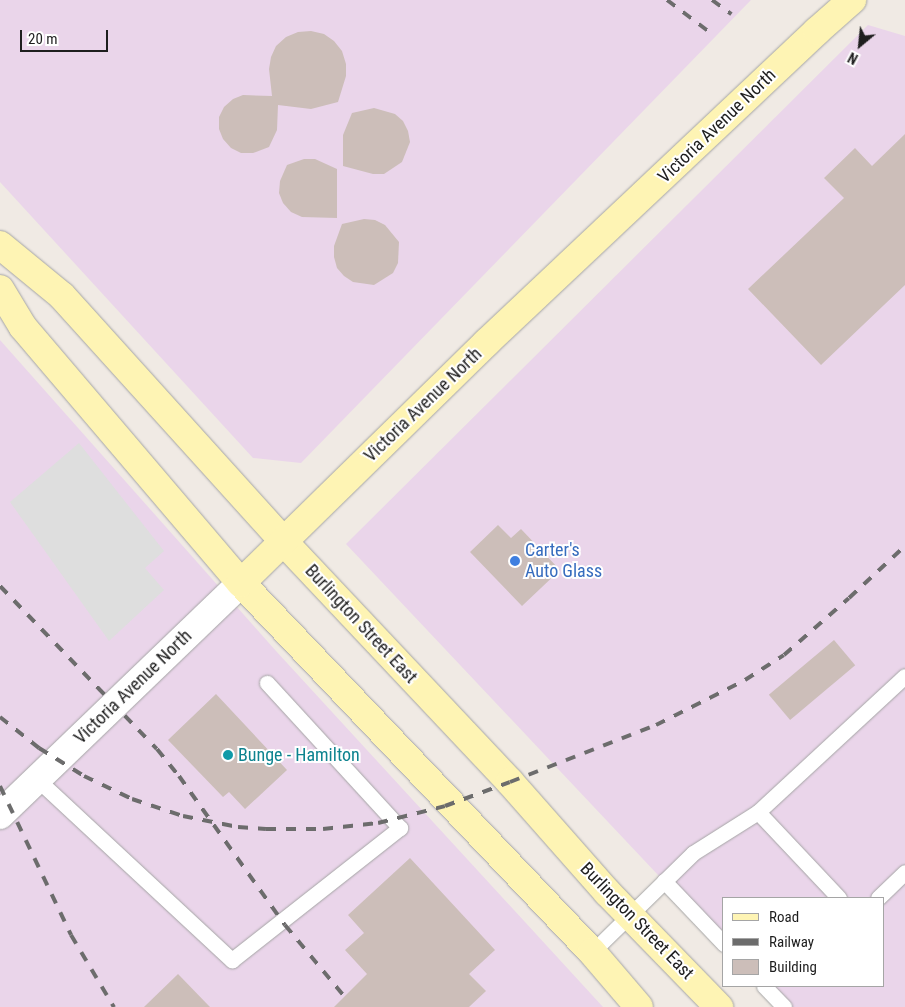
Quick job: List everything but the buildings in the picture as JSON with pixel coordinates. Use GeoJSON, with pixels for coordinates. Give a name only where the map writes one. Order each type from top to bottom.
{"type":"FeatureCollection","features":[{"type":"Feature","properties":{"kind":"main road","name":"Victoria Avenue North"},"geometry":{"type":"LineString","coordinates":[[241,583],[487,342],[852,0]]}},
{"type":"Feature","properties":{"kind":"main road","name":"Burlington Street East"},"geometry":{"type":"LineString","coordinates":[[0,244],[62,296],[283,541],[510,782],[629,914],[719,1007]]}},
{"type":"Feature","properties":{"kind":"main road"},"geometry":{"type":"LineString","coordinates":[[0,289],[23,327],[241,583],[592,952],[639,1007]]}},
{"type":"Feature","properties":{"kind":"street","name":"Victoria Avenue North"},"geometry":{"type":"LineString","coordinates":[[0,815],[241,583]]}},
{"type":"Feature","properties":{"kind":"lane"},"geometry":{"type":"LineString","coordinates":[[592,952],[693,853],[758,812],[905,676]]}},
{"type":"Feature","properties":{"kind":"lane"},"geometry":{"type":"LineString","coordinates":[[38,780],[232,960],[400,828],[267,683]]}},
{"type":"Feature","properties":{"kind":"lane"},"geometry":{"type":"LineString","coordinates":[[758,812],[838,897]]}},
{"type":"Feature","properties":{"kind":"lane"},"geometry":{"type":"LineString","coordinates":[[879,897],[905,872]]}},
{"type":"Feature","properties":{"kind":"lane"},"geometry":{"type":"LineString","coordinates":[[664,881],[722,942]]}},
{"type":"Feature","properties":{"kind":"lane"},"geometry":{"type":"LineString","coordinates":[[765,987],[784,1007]]}},
{"type":"Feature","properties":{"kind":"shaded area"},"geometry":{"type":"Polygon","coordinates":[[[0,0],[751,0],[301,463],[253,458],[0,182],[0,0]]]}},
{"type":"Feature","properties":{"kind":"shaded area"},"geometry":{"type":"Polygon","coordinates":[[[868,25],[905,36],[905,1007],[782,1007],[763,987],[885,987],[885,897],[722,897],[722,943],[346,544],[868,25]]]}},
{"type":"Feature","properties":{"kind":"shaded area"},"geometry":{"type":"Polygon","coordinates":[[[0,340],[276,651],[603,1007],[0,1007],[0,340]]]}},
{"type":"Feature","properties":{"kind":"shaded area"},"geometry":{"type":"Polygon","coordinates":[[[79,443],[164,551],[145,568],[164,590],[109,641],[10,502],[79,443]]]}},
{"type":"Feature","properties":{"kind":"railway"},"geometry":{"type":"LineString","coordinates":[[667,0],[712,34]]}},
{"type":"Feature","properties":{"kind":"railway"},"geometry":{"type":"LineString","coordinates":[[712,0],[731,14]]}},
{"type":"Feature","properties":{"kind":"railway"},"geometry":{"type":"LineString","coordinates":[[0,717],[39,748],[84,776],[132,799],[183,816],[238,827],[266,829],[323,829],[378,823],[445,806],[510,782],[656,725],[745,680],[784,655],[905,546]]}},
{"type":"Feature","properties":{"kind":"railway"},"geometry":{"type":"LineString","coordinates":[[0,586],[157,749],[179,776],[285,925],[344,996]]}},
{"type":"Feature","properties":{"kind":"railway"},"geometry":{"type":"LineString","coordinates":[[0,786],[71,935],[114,1007]]}},
{"type":"Feature","properties":{"kind":"place","name":"Carter's Auto Glass"},"geometry":{"type":"Point","coordinates":[515,561]}},
{"type":"Feature","properties":{"kind":"place","name":"Bunge - Hamilton"},"geometry":{"type":"Point","coordinates":[228,755]}}]}
